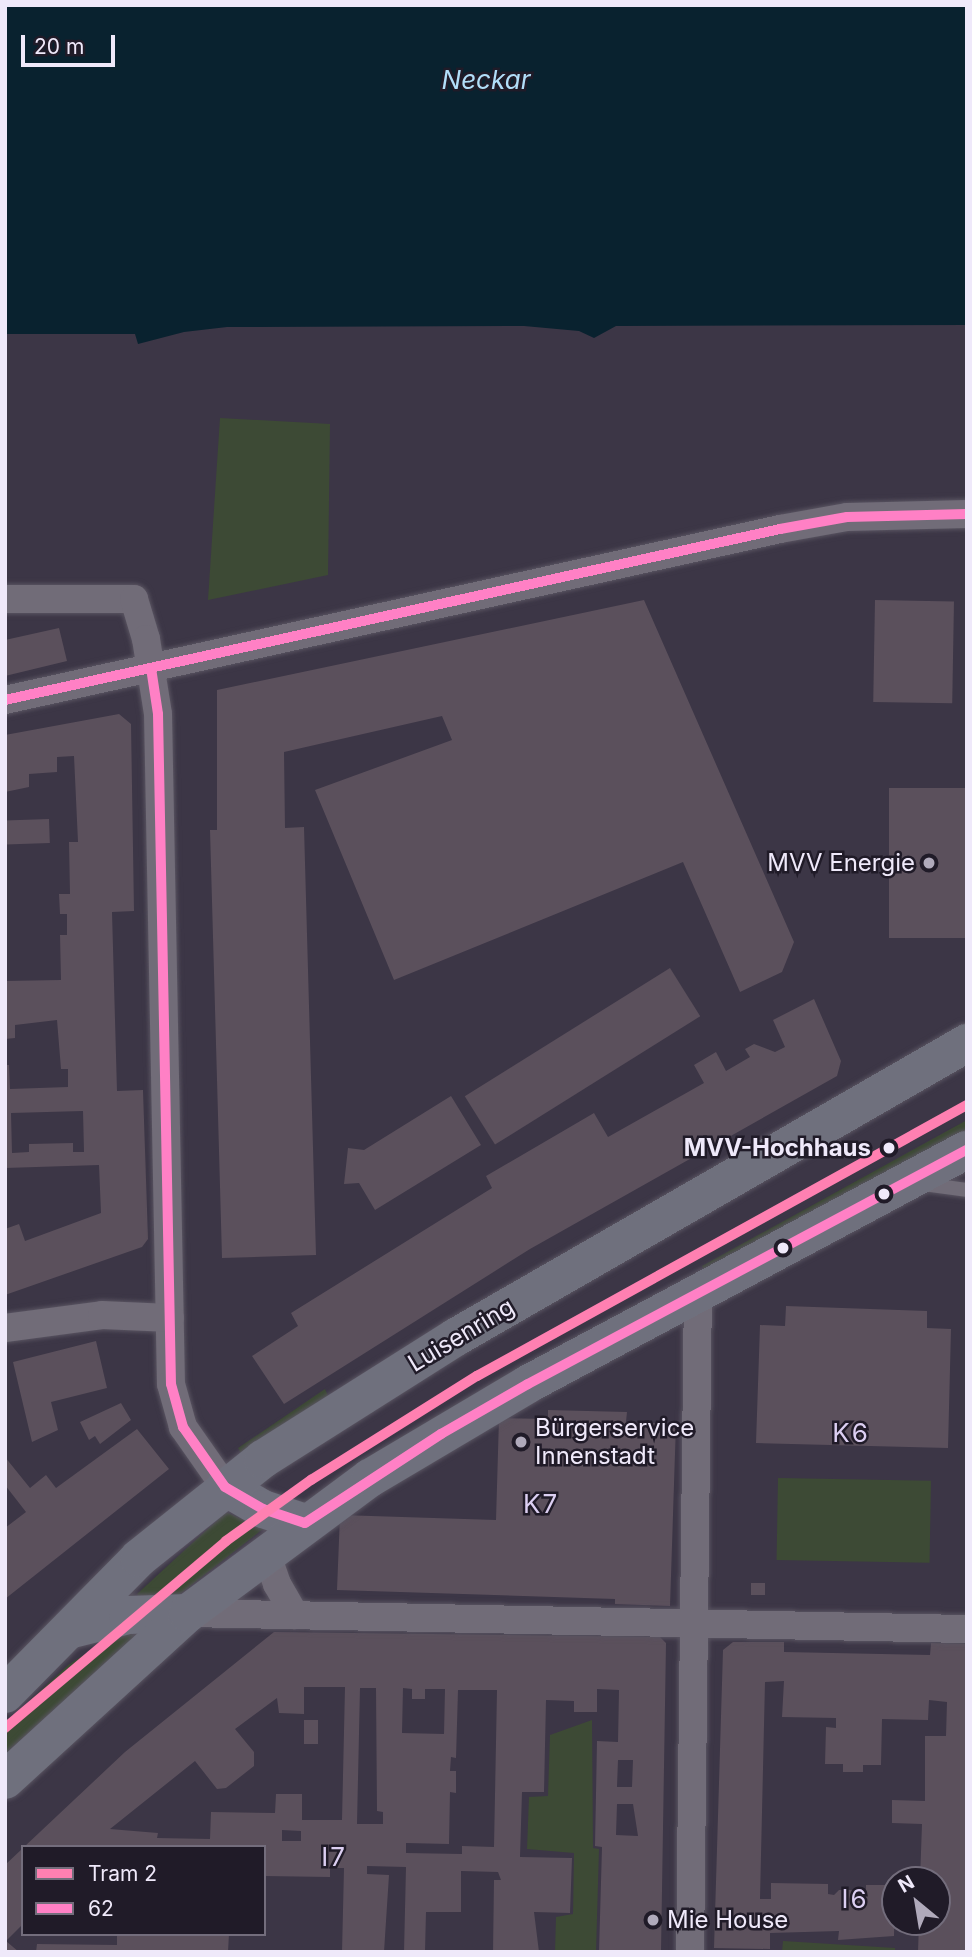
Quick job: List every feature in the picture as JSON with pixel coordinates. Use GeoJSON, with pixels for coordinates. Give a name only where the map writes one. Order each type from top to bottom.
{"type":"FeatureCollection","features":[{"type":"Feature","properties":{"kind":"main road","name":"Luisenring"},"geometry":{"type":"LineString","coordinates":[[5,1694],[72,1629],[139,1558],[225,1488],[338,1409],[456,1337],[967,1043]]}},
{"type":"Feature","properties":{"kind":"main road"},"geometry":{"type":"LineString","coordinates":[[5,1780],[188,1613],[305,1524],[452,1428],[698,1292],[967,1150]]}},
{"type":"Feature","properties":{"kind":"main road"},"geometry":{"type":"LineString","coordinates":[[225,1488],[263,1508],[305,1524]]}},
{"type":"Feature","properties":{"kind":"main road"},"geometry":{"type":"LineString","coordinates":[[72,1629],[128,1615],[188,1613]]}},
{"type":"Feature","properties":{"kind":"street"},"geometry":{"type":"LineString","coordinates":[[5,700],[847,517],[967,514]]}},
{"type":"Feature","properties":{"kind":"street"},"geometry":{"type":"LineString","coordinates":[[5,600],[134,600],[151,668],[156,696],[171,1384],[183,1427],[225,1488]]}},
{"type":"Feature","properties":{"kind":"street"},"geometry":{"type":"LineString","coordinates":[[691,1952],[698,1623],[698,1292]]}},
{"type":"Feature","properties":{"kind":"street"},"geometry":{"type":"LineString","coordinates":[[5,1328],[102,1315],[170,1318]]}},
{"type":"Feature","properties":{"kind":"street"},"geometry":{"type":"LineString","coordinates":[[266,1552],[277,1584],[295,1615]]}},
{"type":"Feature","properties":{"kind":"street"},"geometry":{"type":"LineString","coordinates":[[188,1613],[967,1629]]}},
{"type":"Feature","properties":{"kind":"lane"},"geometry":{"type":"LineString","coordinates":[[908,1182],[967,1190]]}},
{"type":"Feature","properties":{"kind":"green space"},"geometry":{"type":"Polygon","coordinates":[[[220,418],[330,424],[328,575],[208,600],[220,418]]]}},
{"type":"Feature","properties":{"kind":"green space"},"geometry":{"type":"Polygon","coordinates":[[[967,1120],[967,1133],[705,1272],[702,1266],[967,1120]]]}},
{"type":"Feature","properties":{"kind":"green space"},"geometry":{"type":"Polygon","coordinates":[[[325,1389],[328,1396],[241,1453],[238,1448],[325,1389]]]}},
{"type":"Feature","properties":{"kind":"green space"},"geometry":{"type":"Polygon","coordinates":[[[778,1478],[931,1481],[930,1563],[777,1560],[778,1478]]]}},
{"type":"Feature","properties":{"kind":"green space"},"geometry":{"type":"Polygon","coordinates":[[[226,1512],[263,1529],[175,1598],[140,1599],[137,1594],[226,1512]]]}},
{"type":"Feature","properties":{"kind":"green space"},"geometry":{"type":"Polygon","coordinates":[[[140,1633],[5,1754],[5,1724],[68,1665],[115,1635],[140,1633]]]}},
{"type":"Feature","properties":{"kind":"green space"},"geometry":{"type":"Polygon","coordinates":[[[592,1720],[593,1848],[599,1849],[596,1952],[555,1952],[556,1917],[573,1914],[574,1853],[527,1849],[529,1797],[548,1796],[550,1735],[592,1720]]]}},
{"type":"Feature","properties":{"kind":"green space"},"geometry":{"type":"Polygon","coordinates":[[[783,1941],[895,1948],[895,1952],[782,1952],[783,1941]]]}},
{"type":"Feature","properties":{"kind":"water","name":"Neckar"},"geometry":{"type":"Polygon","coordinates":[[[5,5],[967,5],[967,325],[616,326],[594,338],[579,331],[524,326],[227,327],[184,332],[138,344],[135,334],[5,334],[5,5]]]}},
{"type":"Feature","properties":{"kind":"building"},"geometry":{"type":"Polygon","coordinates":[[[644,600],[794,942],[782,972],[740,992],[683,862],[394,980],[315,790],[452,740],[442,716],[284,752],[285,828],[304,827],[316,1255],[222,1258],[210,830],[217,830],[217,690],[644,600]]]}},
{"type":"Feature","properties":{"kind":"building"},"geometry":{"type":"Polygon","coordinates":[[[875,600],[954,601],[952,703],[873,702],[875,600]]]}},
{"type":"Feature","properties":{"kind":"building"},"geometry":{"type":"Polygon","coordinates":[[[59,628],[67,661],[5,676],[5,640],[59,628]]]}},
{"type":"Feature","properties":{"kind":"building"},"geometry":{"type":"Polygon","coordinates":[[[119,714],[131,724],[134,911],[112,912],[117,1091],[143,1090],[148,1239],[142,1247],[5,1295],[5,1229],[19,1224],[25,1241],[101,1213],[99,1165],[5,1168],[5,1065],[9,1065],[10,1089],[68,1087],[68,1069],[61,1069],[57,1020],[15,1025],[15,1038],[5,1039],[5,981],[61,980],[60,935],[67,935],[67,914],[60,914],[59,894],[70,894],[69,842],[78,842],[74,756],[57,757],[57,772],[29,774],[29,787],[5,792],[5,735],[119,714]],[[83,1111],[11,1113],[12,1153],[29,1152],[29,1144],[73,1143],[73,1152],[84,1152],[83,1111]]]}},
{"type":"Feature","properties":{"kind":"building","name":"MVV Energie"},"geometry":{"type":"Polygon","coordinates":[[[889,788],[967,788],[967,938],[889,938],[889,788]]]}},
{"type":"Feature","properties":{"kind":"building"},"geometry":{"type":"Polygon","coordinates":[[[49,819],[50,843],[6,845],[5,821],[49,819]]]}},
{"type":"Feature","properties":{"kind":"building"},"geometry":{"type":"Polygon","coordinates":[[[670,968],[700,1016],[495,1145],[465,1096],[670,968]]]}},
{"type":"Feature","properties":{"kind":"building"},"geometry":{"type":"Polygon","coordinates":[[[814,999],[841,1061],[837,1076],[530,1249],[284,1404],[252,1356],[298,1326],[291,1313],[492,1188],[486,1176],[594,1113],[608,1137],[704,1083],[694,1065],[716,1052],[726,1071],[750,1057],[745,1049],[754,1044],[775,1052],[785,1047],[773,1020],[814,999]]]}},
{"type":"Feature","properties":{"kind":"building"},"geometry":{"type":"Polygon","coordinates":[[[451,1096],[481,1145],[375,1210],[359,1183],[344,1184],[348,1148],[364,1150],[451,1096]]]}},
{"type":"Feature","properties":{"kind":"building"},"geometry":{"type":"Polygon","coordinates":[[[786,1306],[927,1311],[927,1328],[951,1329],[948,1448],[756,1443],[760,1325],[785,1326],[786,1306]]]}},
{"type":"Feature","properties":{"kind":"building"},"geometry":{"type":"Polygon","coordinates":[[[96,1341],[107,1388],[51,1402],[58,1430],[32,1442],[13,1362],[96,1341]]]}},
{"type":"Feature","properties":{"kind":"building"},"geometry":{"type":"Polygon","coordinates":[[[121,1403],[131,1420],[100,1444],[95,1436],[89,1440],[80,1422],[121,1403]]]}},
{"type":"Feature","properties":{"kind":"building"},"geometry":{"type":"Polygon","coordinates":[[[548,1410],[627,1412],[626,1422],[676,1424],[670,1606],[615,1604],[615,1599],[337,1590],[340,1515],[496,1520],[499,1418],[548,1419],[548,1410]]]}},
{"type":"Feature","properties":{"kind":"building"},"geometry":{"type":"Polygon","coordinates":[[[137,1429],[169,1469],[5,1599],[5,1528],[26,1512],[5,1485],[5,1457],[30,1488],[46,1475],[56,1488],[137,1429]]]}},
{"type":"Feature","properties":{"kind":"building"},"geometry":{"type":"Polygon","coordinates":[[[751,1583],[765,1583],[765,1595],[751,1595],[751,1583]]]}},
{"type":"Feature","properties":{"kind":"building"},"geometry":{"type":"Polygon","coordinates":[[[274,1632],[660,1637],[666,1643],[661,1952],[599,1952],[602,1847],[595,1846],[597,1741],[618,1742],[619,1690],[597,1689],[597,1712],[574,1712],[574,1701],[546,1700],[544,1792],[522,1792],[520,1857],[572,1858],[570,1913],[534,1912],[539,1952],[493,1952],[494,1880],[501,1880],[498,1872],[461,1871],[461,1912],[426,1912],[425,1952],[404,1952],[406,1867],[367,1866],[367,1874],[389,1875],[384,1952],[342,1952],[344,1868],[330,1868],[330,1877],[266,1876],[266,1845],[26,1845],[125,1752],[274,1632]],[[304,1687],[304,1714],[279,1713],[277,1698],[235,1729],[254,1752],[254,1766],[226,1788],[217,1789],[195,1761],[110,1829],[158,1833],[157,1838],[210,1839],[211,1812],[275,1813],[276,1794],[302,1794],[302,1820],[342,1820],[345,1687],[304,1687]],[[360,1688],[357,1824],[383,1824],[383,1812],[377,1811],[376,1688],[360,1688]],[[403,1688],[402,1733],[444,1734],[445,1689],[425,1689],[425,1699],[412,1699],[412,1689],[403,1688]],[[458,1690],[456,1758],[451,1757],[450,1771],[456,1771],[456,1793],[450,1792],[449,1844],[406,1843],[406,1853],[462,1854],[462,1846],[494,1847],[497,1690],[458,1690]],[[618,1760],[617,1787],[632,1787],[633,1760],[618,1760]],[[617,1804],[616,1835],[638,1836],[633,1804],[617,1804]],[[282,1830],[282,1841],[301,1841],[301,1831],[282,1830]]]}},
{"type":"Feature","properties":{"kind":"building"},"geometry":{"type":"Polygon","coordinates":[[[733,1642],[784,1642],[784,1652],[930,1655],[931,1643],[967,1644],[967,1952],[918,1952],[919,1936],[951,1936],[951,1866],[920,1866],[922,1824],[892,1823],[892,1800],[925,1801],[925,1736],[946,1736],[947,1702],[929,1700],[928,1720],[882,1719],[881,1765],[863,1765],[863,1772],[843,1772],[843,1764],[825,1764],[826,1727],[836,1728],[836,1718],[782,1717],[784,1681],[765,1682],[760,1899],[771,1899],[771,1883],[828,1884],[828,1894],[834,1895],[839,1890],[866,1890],[866,1885],[881,1885],[881,1936],[894,1936],[838,1940],[839,1931],[770,1933],[770,1949],[714,1948],[723,1650],[733,1642]]]}},
{"type":"Feature","properties":{"kind":"building"},"geometry":{"type":"Polygon","coordinates":[[[304,1720],[318,1720],[318,1744],[304,1744],[304,1720]]]}},
{"type":"Feature","properties":{"kind":"building"},"geometry":{"type":"Polygon","coordinates":[[[21,1850],[21,1926],[6,1941],[19,1952],[5,1952],[5,1865],[21,1850]]]}},
{"type":"Feature","properties":{"kind":"building"},"geometry":{"type":"Polygon","coordinates":[[[117,1936],[229,1936],[228,1952],[36,1952],[37,1944],[117,1945],[117,1936]]]}},
{"type":"Feature","properties":{"kind":"tram line","name":"2"},"geometry":{"type":"LineString","coordinates":[[5,1728],[226,1541],[311,1480],[477,1376],[967,1105]]}},
{"type":"Feature","properties":{"kind":"transit line","name":"62"},"geometry":{"type":"LineString","coordinates":[[5,700],[780,529],[847,517],[967,514]]}},
{"type":"Feature","properties":{"kind":"transit line","name":"62"},"geometry":{"type":"LineString","coordinates":[[151,668],[158,714],[171,1384],[183,1427],[225,1487],[263,1509],[305,1523],[441,1434],[528,1384],[967,1150]]}},
{"type":"Feature","properties":{"kind":"place","name":"MVV Energie"},"geometry":{"type":"Point","coordinates":[929,863]}},
{"type":"Feature","properties":{"kind":"place","name":"MVV-Hochhaus"},"geometry":{"type":"Point","coordinates":[889,1148]}},
{"type":"Feature","properties":{"kind":"place","name":"Bürgerservice Innenstadt"},"geometry":{"type":"Point","coordinates":[521,1442]}},
{"type":"Feature","properties":{"kind":"place","name":"Mie House"},"geometry":{"type":"Point","coordinates":[653,1920]}},
{"type":"Feature","properties":{"kind":"district","name":"K6"},"geometry":{"type":"Point","coordinates":[851,1433]}},
{"type":"Feature","properties":{"kind":"district","name":"K7"},"geometry":{"type":"Point","coordinates":[541,1504]}},
{"type":"Feature","properties":{"kind":"district","name":"I7"},"geometry":{"type":"Point","coordinates":[334,1857]}},
{"type":"Feature","properties":{"kind":"district","name":"I6"},"geometry":{"type":"Point","coordinates":[855,1899]}}]}
